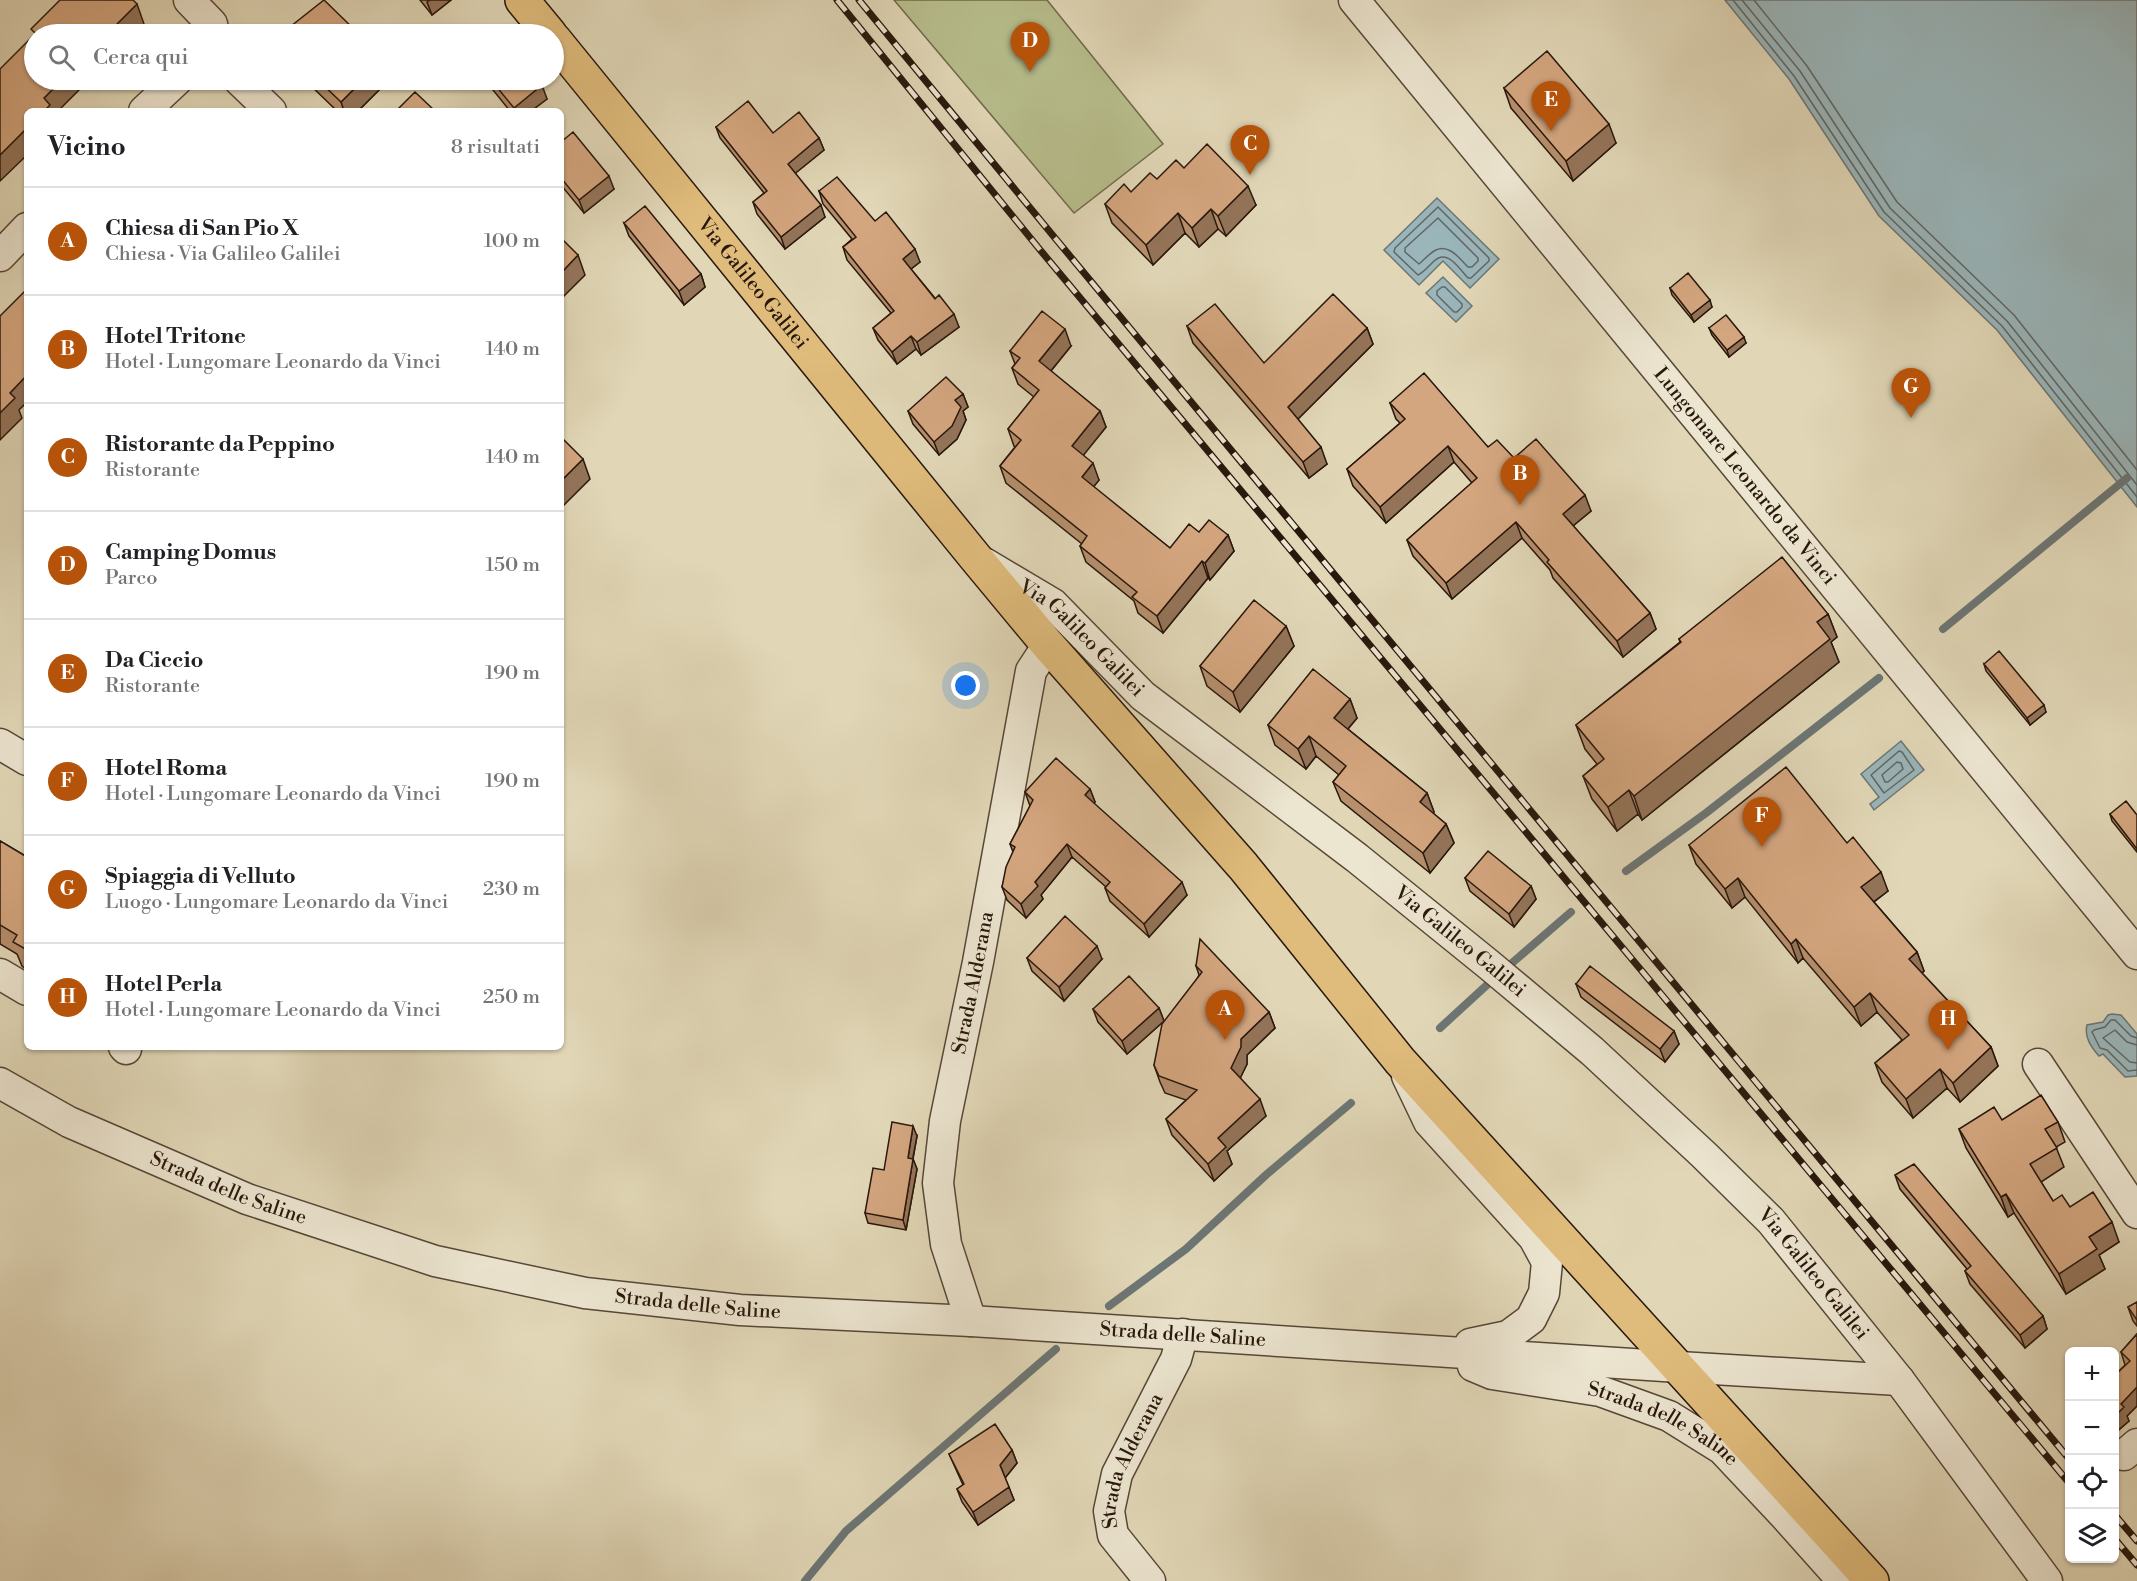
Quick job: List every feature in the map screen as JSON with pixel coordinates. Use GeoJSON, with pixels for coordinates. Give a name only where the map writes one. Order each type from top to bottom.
{"type":"FeatureCollection","features":[{"type":"Feature","properties":{"kind":"main road"},"geometry":{"type":"LineString","coordinates":[[522,0],[542,24]]}},
{"type":"Feature","properties":{"kind":"main road","name":"Via Galileo Galilei"},"geometry":{"type":"LineString","coordinates":[[564,51],[975,557],[1048,645],[1243,866],[1400,1061],[1872,1581]]}},
{"type":"Feature","properties":{"kind":"street"},"geometry":{"type":"LineString","coordinates":[[189,0],[212,24]]}},
{"type":"Feature","properties":{"kind":"street","name":"Lungomare Leonardo da Vinci"},"geometry":{"type":"LineString","coordinates":[[1354,0],[2137,954]]}},
{"type":"Feature","properties":{"kind":"street"},"geometry":{"type":"LineString","coordinates":[[147,108],[166,90]]}},
{"type":"Feature","properties":{"kind":"street"},"geometry":{"type":"LineString","coordinates":[[249,90],[268,108]]}},
{"type":"Feature","properties":{"kind":"street"},"geometry":{"type":"LineString","coordinates":[[0,256],[24,231]]}},
{"type":"Feature","properties":{"kind":"street","name":"Via Galileo Galilei"},"geometry":{"type":"LineString","coordinates":[[975,557],[1053,604],[1143,696],[1357,858],[1488,964],[1592,1052],[1704,1155],[1771,1221],[1899,1380],[2047,1581]]}},
{"type":"Feature","properties":{"kind":"street","name":"Strada Alderana"},"geometry":{"type":"LineString","coordinates":[[971,1321],[946,1244],[938,1183],[945,1121],[978,962],[1031,671],[1048,645]]}},
{"type":"Feature","properties":{"kind":"street"},"geometry":{"type":"LineString","coordinates":[[0,744],[24,758]]}},
{"type":"Feature","properties":{"kind":"street"},"geometry":{"type":"LineString","coordinates":[[0,974],[24,988]]}},
{"type":"Feature","properties":{"kind":"street","name":"Strada delle Saline"},"geometry":{"type":"LineString","coordinates":[[1400,1061],[1429,1122],[1534,1238],[1547,1262],[1544,1293],[1531,1319],[1508,1336],[1434,1350]]}},
{"type":"Feature","properties":{"kind":"street"},"geometry":{"type":"LineString","coordinates":[[2038,1064],[2137,1213]]}},
{"type":"Feature","properties":{"kind":"street","name":"Strada delle Saline"},"geometry":{"type":"LineString","coordinates":[[0,1083],[69,1122],[247,1199],[435,1261],[585,1293],[740,1310],[971,1321],[1678,1367]]}},
{"type":"Feature","properties":{"kind":"street","name":"Strada Alderana"},"geometry":{"type":"LineString","coordinates":[[1150,1581],[1113,1535],[1108,1511],[1117,1474],[1176,1359],[1183,1334]]}},
{"type":"Feature","properties":{"kind":"street","name":"Strada delle Saline"},"geometry":{"type":"LineString","coordinates":[[1434,1350],[1492,1374],[1600,1391],[1669,1416],[1722,1449],[1843,1581]]}},
{"type":"Feature","properties":{"kind":"street"},"geometry":{"type":"LineString","coordinates":[[1678,1367],[1899,1380]]}},
{"type":"Feature","properties":{"kind":"green space"},"geometry":{"type":"Polygon","coordinates":[[[894,0],[1047,0],[1163,144],[1074,213],[894,0]]]}},
{"type":"Feature","properties":{"kind":"water"},"geometry":{"type":"Polygon","coordinates":[[[1725,0],[2137,0],[2137,507],[1997,330],[1879,216],[1789,79],[1725,0]]]}},
{"type":"Feature","properties":{"kind":"water"},"geometry":{"type":"Polygon","coordinates":[[[1437,198],[1499,259],[1470,288],[1443,261],[1419,285],[1384,250],[1437,198]]]}},
{"type":"Feature","properties":{"kind":"water"},"geometry":{"type":"Polygon","coordinates":[[[1443,277],[1472,306],[1456,322],[1426,293],[1443,277]]]}},
{"type":"Feature","properties":{"kind":"water"},"geometry":{"type":"Polygon","coordinates":[[[1901,741],[1924,770],[1874,810],[1870,804],[1879,797],[1861,774],[1901,741]]]}},
{"type":"Feature","properties":{"kind":"water"},"geometry":{"type":"Polygon","coordinates":[[[2108,1015],[2121,1015],[2137,1034],[2137,1076],[2125,1077],[2103,1054],[2099,1056],[2089,1042],[2086,1034],[2087,1025],[2103,1022],[2108,1015]]]}},
{"type":"Feature","properties":{"kind":"building"},"geometry":{"type":"Polygon","coordinates":[[[60,0],[133,0],[137,4],[117,24],[36,24],[60,0]]]}},
{"type":"Feature","properties":{"kind":"building"},"geometry":{"type":"Polygon","coordinates":[[[324,0],[349,24],[294,24],[324,0]]]}},
{"type":"Feature","properties":{"kind":"building"},"geometry":{"type":"Polygon","coordinates":[[[24,45],[24,90],[52,90],[44,98],[50,105],[47,108],[24,108],[24,131],[0,155],[0,69],[24,45]]]}},
{"type":"Feature","properties":{"kind":"building"},"geometry":{"type":"Polygon","coordinates":[[[1547,51],[1609,124],[1566,161],[1504,88],[1547,51]]]}},
{"type":"Feature","properties":{"kind":"building"},"geometry":{"type":"Polygon","coordinates":[[[328,90],[353,90],[341,102],[328,90]]]}},
{"type":"Feature","properties":{"kind":"building"},"geometry":{"type":"Polygon","coordinates":[[[499,90],[536,90],[514,108],[499,90]]]}},
{"type":"Feature","properties":{"kind":"building"},"geometry":{"type":"Polygon","coordinates":[[[415,92],[432,108],[399,108],[415,92]]]}},
{"type":"Feature","properties":{"kind":"building"},"geometry":{"type":"Polygon","coordinates":[[[748,101],[773,133],[799,112],[819,138],[788,164],[821,205],[781,237],[753,202],[767,191],[716,127],[748,101]]]}},
{"type":"Feature","properties":{"kind":"building"},"geometry":{"type":"Polygon","coordinates":[[[573,132],[609,176],[579,200],[564,182],[564,140],[573,132]]]}},
{"type":"Feature","properties":{"kind":"building"},"geometry":{"type":"Polygon","coordinates":[[[1207,144],[1248,186],[1218,216],[1211,209],[1192,228],[1178,213],[1146,245],[1105,204],[1124,184],[1131,192],[1150,173],[1157,179],[1176,160],[1184,168],[1207,144]]]}},
{"type":"Feature","properties":{"kind":"building"},"geometry":{"type":"Polygon","coordinates":[[[837,177],[875,221],[886,212],[915,249],[903,259],[935,299],[939,295],[954,314],[917,342],[911,336],[892,352],[873,328],[894,311],[843,247],[856,237],[819,191],[837,177]]]}},
{"type":"Feature","properties":{"kind":"building"},"geometry":{"type":"Polygon","coordinates":[[[645,206],[701,274],[679,291],[624,223],[645,206]]]}},
{"type":"Feature","properties":{"kind":"building"},"geometry":{"type":"Polygon","coordinates":[[[564,241],[578,255],[564,270],[564,241]]]}},
{"type":"Feature","properties":{"kind":"building"},"geometry":{"type":"Polygon","coordinates":[[[1688,273],[1710,300],[1691,315],[1670,288],[1688,273]]]}},
{"type":"Feature","properties":{"kind":"building"},"geometry":{"type":"Polygon","coordinates":[[[24,292],[24,378],[10,393],[15,398],[0,413],[0,316],[24,292]]]}},
{"type":"Feature","properties":{"kind":"building"},"geometry":{"type":"Polygon","coordinates":[[[1333,294],[1367,328],[1288,407],[1321,447],[1303,462],[1187,326],[1215,304],[1264,363],[1333,294]]]}},
{"type":"Feature","properties":{"kind":"building"},"geometry":{"type":"Polygon","coordinates":[[[1042,311],[1065,329],[1039,361],[1100,411],[1072,446],[1093,463],[1082,477],[1170,548],[1189,524],[1199,532],[1209,520],[1228,535],[1205,563],[1202,561],[1157,616],[1132,597],[1137,592],[1080,546],[1087,536],[1000,466],[1021,440],[1008,429],[1039,390],[1012,368],[1020,358],[1010,351],[1042,311]]]}},
{"type":"Feature","properties":{"kind":"building"},"geometry":{"type":"Polygon","coordinates":[[[1726,315],[1744,337],[1727,350],[1709,328],[1726,315]]]}},
{"type":"Feature","properties":{"kind":"building"},"geometry":{"type":"Polygon","coordinates":[[[1424,373],[1488,447],[1497,440],[1514,458],[1536,439],[1585,495],[1563,514],[1650,613],[1617,641],[1547,562],[1549,560],[1516,522],[1446,583],[1407,540],[1477,478],[1448,446],[1380,507],[1347,469],[1405,419],[1390,403],[1424,373]]]}},
{"type":"Feature","properties":{"kind":"building"},"geometry":{"type":"Polygon","coordinates":[[[946,377],[963,394],[955,400],[961,407],[952,426],[934,442],[908,411],[946,377]]]}},
{"type":"Feature","properties":{"kind":"building"},"geometry":{"type":"Polygon","coordinates":[[[564,440],[583,459],[564,478],[564,440]]]}},
{"type":"Feature","properties":{"kind":"building"},"geometry":{"type":"Polygon","coordinates":[[[1782,557],[1828,614],[1817,622],[1830,639],[1634,796],[1629,790],[1608,807],[1583,776],[1604,759],[1576,725],[1681,642],[1679,639],[1782,557]]]}},
{"type":"Feature","properties":{"kind":"building"},"geometry":{"type":"Polygon","coordinates":[[[1254,600],[1286,626],[1233,692],[1200,666],[1254,600]]]}},
{"type":"Feature","properties":{"kind":"building"},"geometry":{"type":"Polygon","coordinates":[[[1999,651],[2044,705],[2027,718],[1984,664],[1999,651]]]}},
{"type":"Feature","properties":{"kind":"building"},"geometry":{"type":"Polygon","coordinates":[[[1313,669],[1350,699],[1334,718],[1427,793],[1420,802],[1446,824],[1423,853],[1333,782],[1346,766],[1309,736],[1298,749],[1268,725],[1313,669]]]}},
{"type":"Feature","properties":{"kind":"building"},"geometry":{"type":"Polygon","coordinates":[[[1056,758],[1090,789],[1085,795],[1182,882],[1144,924],[1105,888],[1110,882],[1067,844],[1035,882],[1038,886],[1021,904],[1002,887],[1006,867],[1015,847],[1010,844],[1033,800],[1025,792],[1056,758]]]}},
{"type":"Feature","properties":{"kind":"building"},"geometry":{"type":"Polygon","coordinates":[[[1786,767],[1847,843],[1853,837],[1881,872],[1861,887],[1917,952],[1909,959],[1991,1047],[1953,1083],[1940,1069],[1906,1099],[1875,1063],[1909,1035],[1870,993],[1854,1007],[1796,939],[1791,944],[1738,878],[1725,889],[1689,845],[1786,767]]]}},
{"type":"Feature","properties":{"kind":"building"},"geometry":{"type":"Polygon","coordinates":[[[2126,801],[2137,815],[2137,849],[2110,814],[2126,801]]]}},
{"type":"Feature","properties":{"kind":"building"},"geometry":{"type":"Polygon","coordinates":[[[0,841],[24,855],[24,948],[13,942],[17,935],[0,925],[0,841]]]}},
{"type":"Feature","properties":{"kind":"building"},"geometry":{"type":"Polygon","coordinates":[[[1488,851],[1531,886],[1509,914],[1465,878],[1488,851]]]}},
{"type":"Feature","properties":{"kind":"building"},"geometry":{"type":"Polygon","coordinates":[[[1065,916],[1097,946],[1059,987],[1027,958],[1065,916]]]}},
{"type":"Feature","properties":{"kind":"building"},"geometry":{"type":"Polygon","coordinates":[[[1200,939],[1269,1012],[1241,1039],[1241,1047],[1231,1068],[1260,1099],[1218,1138],[1226,1147],[1208,1164],[1166,1119],[1197,1090],[1159,1076],[1154,1065],[1162,1024],[1202,972],[1196,966],[1200,939]]]}},
{"type":"Feature","properties":{"kind":"building"},"geometry":{"type":"Polygon","coordinates":[[[1590,966],[1674,1031],[1660,1049],[1576,984],[1590,966]]]}},
{"type":"Feature","properties":{"kind":"building"},"geometry":{"type":"Polygon","coordinates":[[[1129,976],[1159,1008],[1122,1041],[1093,1009],[1129,976]]]}},
{"type":"Feature","properties":{"kind":"building"},"geometry":{"type":"Polygon","coordinates":[[[2041,1095],[2058,1122],[2045,1129],[2057,1148],[2030,1164],[2053,1201],[2062,1195],[2070,1207],[2093,1192],[2112,1222],[2089,1237],[2097,1249],[2059,1274],[2006,1194],[2001,1197],[1959,1129],[1994,1107],[2002,1120],[2041,1095]]]}},
{"type":"Feature","properties":{"kind":"building"},"geometry":{"type":"Polygon","coordinates":[[[892,1122],[913,1126],[908,1158],[913,1159],[903,1220],[865,1213],[873,1168],[884,1170],[892,1122]]]}},
{"type":"Feature","properties":{"kind":"building"},"geometry":{"type":"Polygon","coordinates":[[[1914,1164],[2043,1316],[2020,1335],[1965,1271],[1971,1266],[1895,1175],[1914,1164]]]}},
{"type":"Feature","properties":{"kind":"building"},"geometry":{"type":"Polygon","coordinates":[[[2137,1302],[2137,1320],[2128,1307],[2137,1302]]]}},
{"type":"Feature","properties":{"kind":"building"},"geometry":{"type":"Polygon","coordinates":[[[2137,1334],[2137,1387],[2121,1404],[2124,1407],[2119,1412],[2119,1371],[2130,1361],[2121,1352],[2137,1334]]]}},
{"type":"Feature","properties":{"kind":"building"},"geometry":{"type":"Polygon","coordinates":[[[995,1424],[1012,1450],[1000,1465],[1009,1487],[973,1512],[957,1489],[964,1484],[949,1454],[995,1424]]]}},
{"type":"Feature","properties":{"kind":"waterway"},"geometry":{"type":"LineString","coordinates":[[1943,629],[2127,478]]}},
{"type":"Feature","properties":{"kind":"waterway"},"geometry":{"type":"LineString","coordinates":[[1626,871],[1706,813],[1879,678]]}},
{"type":"Feature","properties":{"kind":"waterway"},"geometry":{"type":"LineString","coordinates":[[1512,963],[1571,912]]}},
{"type":"Feature","properties":{"kind":"waterway"},"geometry":{"type":"LineString","coordinates":[[1440,1028],[1488,984]]}},
{"type":"Feature","properties":{"kind":"waterway"},"geometry":{"type":"LineString","coordinates":[[1109,1306],[1186,1249],[1267,1174],[1351,1103]]}},
{"type":"Feature","properties":{"kind":"waterway"},"geometry":{"type":"LineString","coordinates":[[805,1581],[846,1531],[1056,1349]]}},
{"type":"Feature","properties":{"kind":"railway"},"geometry":{"type":"LineString","coordinates":[[837,0],[1041,251],[2065,1478]]}},
{"type":"Feature","properties":{"kind":"railway"},"geometry":{"type":"LineString","coordinates":[[859,0],[2066,1455]]}},
{"type":"Feature","properties":{"kind":"railway"},"geometry":{"type":"LineString","coordinates":[[2119,1520],[2137,1541]]}},
{"type":"Feature","properties":{"kind":"railway"},"geometry":{"type":"LineString","coordinates":[[2119,1544],[2137,1565]]}},
{"type":"Feature","properties":{"kind":"place","name":"Camping Domus"},"geometry":{"type":"Point","coordinates":[1030,72]}},
{"type":"Feature","properties":{"kind":"place","name":"Da Ciccio"},"geometry":{"type":"Point","coordinates":[1551,131]}},
{"type":"Feature","properties":{"kind":"place","name":"Ristorante da Peppino"},"geometry":{"type":"Point","coordinates":[1250,175]}},
{"type":"Feature","properties":{"kind":"place","name":"Spiaggia di Velluto"},"geometry":{"type":"Point","coordinates":[1911,418]}},
{"type":"Feature","properties":{"kind":"place","name":"Hotel Tritone"},"geometry":{"type":"Point","coordinates":[1520,505]}},
{"type":"Feature","properties":{"kind":"place","name":"Hotel Roma"},"geometry":{"type":"Point","coordinates":[1762,847]}},
{"type":"Feature","properties":{"kind":"place","name":"Chiesa di San Pio X"},"geometry":{"type":"Point","coordinates":[1225,1040]}},
{"type":"Feature","properties":{"kind":"place","name":"Hotel Perla"},"geometry":{"type":"Point","coordinates":[1948,1050]}}]}
